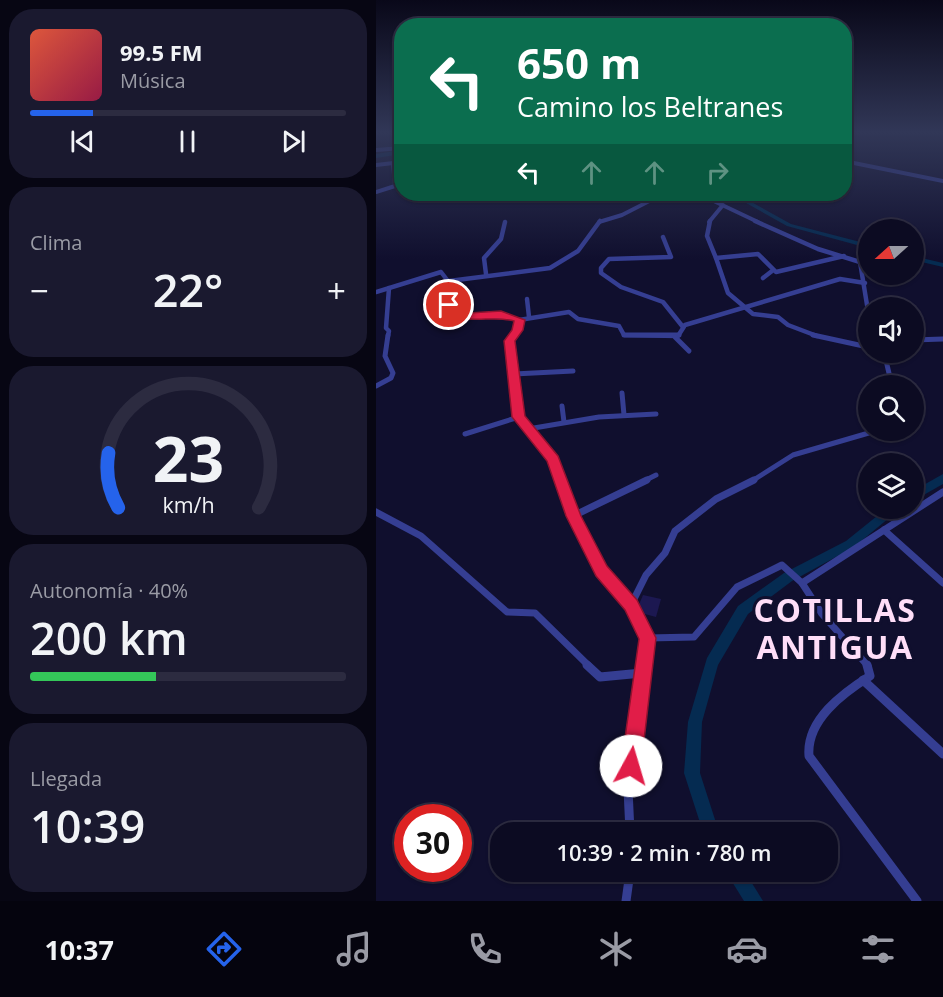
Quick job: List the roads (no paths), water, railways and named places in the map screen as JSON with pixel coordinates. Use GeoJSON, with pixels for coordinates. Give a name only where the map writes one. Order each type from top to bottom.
{"type":"FeatureCollection","features":[{"type":"Feature","properties":{"kind":"street"},"geometry":{"type":"LineString","coordinates":[[909,174],[943,181]]}},
{"type":"Feature","properties":{"kind":"street"},"geometry":{"type":"LineString","coordinates":[[376,192],[394,186]]}},
{"type":"Feature","properties":{"kind":"street"},"geometry":{"type":"LineString","coordinates":[[449,281],[550,268],[578,251],[601,220],[622,215],[649,201]]}},
{"type":"Feature","properties":{"kind":"street"},"geometry":{"type":"LineString","coordinates":[[714,201],[761,225],[818,249],[858,261]]}},
{"type":"Feature","properties":{"kind":"street"},"geometry":{"type":"LineString","coordinates":[[723,205],[706,229],[706,236],[728,292],[753,314],[778,317],[788,325],[819,337],[858,346]]}},
{"type":"Feature","properties":{"kind":"street"},"geometry":{"type":"LineString","coordinates":[[486,274],[482,264],[484,257],[502,240],[505,222]]}},
{"type":"Feature","properties":{"kind":"street"},"geometry":{"type":"LineString","coordinates":[[663,237],[671,257],[609,259],[601,268],[601,273],[621,287],[663,302],[683,327]]}},
{"type":"Feature","properties":{"kind":"street"},"geometry":{"type":"LineString","coordinates":[[716,258],[758,254],[772,271]]}},
{"type":"Feature","properties":{"kind":"street"},"geometry":{"type":"LineString","coordinates":[[763,278],[772,271],[844,256]]}},
{"type":"Feature","properties":{"kind":"street"},"geometry":{"type":"LineString","coordinates":[[376,292],[441,272],[451,285],[449,305],[454,311],[468,317],[501,314],[519,320],[569,312],[578,319],[619,326],[624,335],[675,337],[682,332],[683,327]]}},
{"type":"Feature","properties":{"kind":"street"},"geometry":{"type":"LineString","coordinates":[[683,327],[840,279],[858,282]]}},
{"type":"Feature","properties":{"kind":"street"},"geometry":{"type":"LineString","coordinates":[[376,386],[391,378],[393,373],[385,356],[389,331],[386,328],[389,288]]}},
{"type":"Feature","properties":{"kind":"street"},"geometry":{"type":"LineString","coordinates":[[527,299],[529,317]]}},
{"type":"Feature","properties":{"kind":"street"},"geometry":{"type":"LineString","coordinates":[[519,320],[518,330],[510,341],[519,417],[553,459],[573,516],[601,571],[631,605],[648,638],[628,789],[630,822]]}},
{"type":"Feature","properties":{"kind":"street"},"geometry":{"type":"LineString","coordinates":[[675,337],[689,351]]}},
{"type":"Feature","properties":{"kind":"street"},"geometry":{"type":"LineString","coordinates":[[924,340],[943,339]]}},
{"type":"Feature","properties":{"kind":"street"},"geometry":{"type":"LineString","coordinates":[[514,374],[573,371]]}},
{"type":"Feature","properties":{"kind":"street"},"geometry":{"type":"LineString","coordinates":[[622,393],[624,415]]}},
{"type":"Feature","properties":{"kind":"street"},"geometry":{"type":"LineString","coordinates":[[562,406],[564,422]]}},
{"type":"Feature","properties":{"kind":"street"},"geometry":{"type":"LineString","coordinates":[[528,429],[564,422],[656,414]]}},
{"type":"Feature","properties":{"kind":"street"},"geometry":{"type":"LineString","coordinates":[[465,434],[519,417]]}},
{"type":"Feature","properties":{"kind":"street"},"geometry":{"type":"LineString","coordinates":[[631,605],[646,575],[665,553],[676,531],[716,499],[746,485],[793,455],[858,436]]}},
{"type":"Feature","properties":{"kind":"street"},"geometry":{"type":"LineString","coordinates":[[573,516],[600,505],[656,475]]}},
{"type":"Feature","properties":{"kind":"street"},"geometry":{"type":"LineString","coordinates":[[802,583],[943,492]]}},
{"type":"Feature","properties":{"kind":"street"},"geometry":{"type":"LineString","coordinates":[[376,512],[421,536],[507,612],[535,613],[600,677],[642,673]]}},
{"type":"Feature","properties":{"kind":"street"},"geometry":{"type":"LineString","coordinates":[[884,530],[943,583]]}},
{"type":"Feature","properties":{"kind":"street"},"geometry":{"type":"LineString","coordinates":[[648,638],[694,637],[737,587],[782,565],[790,571],[802,583],[822,614],[867,664],[870,676],[839,699],[810,732],[805,746],[817,770],[917,901]]}},
{"type":"Feature","properties":{"kind":"street"},"geometry":{"type":"LineString","coordinates":[[863,680],[943,754]]}},
{"type":"Feature","properties":{"kind":"street"},"geometry":{"type":"LineString","coordinates":[[626,901],[629,882]]}},
{"type":"Feature","properties":{"kind":"waterway"},"geometry":{"type":"LineString","coordinates":[[746,201],[789,225],[858,243]]}},
{"type":"Feature","properties":{"kind":"waterway"},"geometry":{"type":"LineString","coordinates":[[924,261],[943,265]]}},
{"type":"Feature","properties":{"kind":"waterway"},"geometry":{"type":"LineString","coordinates":[[924,490],[943,478]]}},
{"type":"Feature","properties":{"kind":"waterway"},"geometry":{"type":"LineString","coordinates":[[708,822],[692,773],[695,722],[712,663],[743,610],[788,577],[850,544],[882,519]]}},
{"type":"Feature","properties":{"kind":"waterway"},"geometry":{"type":"LineString","coordinates":[[742,882],[754,901]]}},
{"type":"Feature","properties":{"kind":"district","name":"COTILLAS ANTIGUA"},"geometry":{"type":"Point","coordinates":[835,628]}}]}
